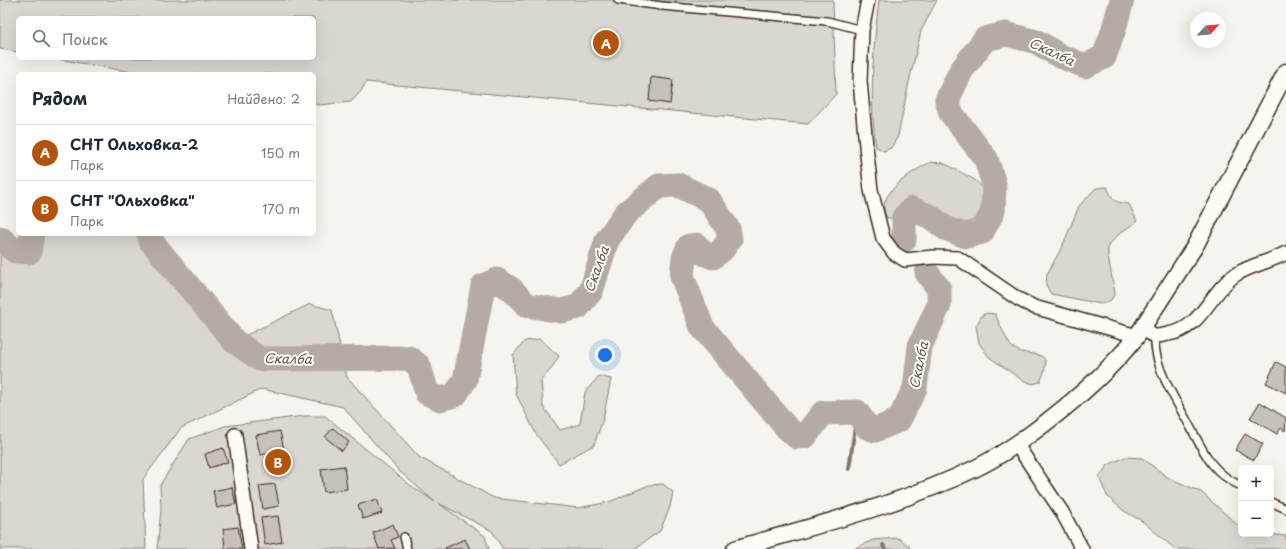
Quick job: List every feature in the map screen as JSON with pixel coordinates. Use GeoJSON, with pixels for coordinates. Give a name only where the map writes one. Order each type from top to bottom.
{"type":"FeatureCollection","features":[{"type":"Feature","properties":{"kind":"street"},"geometry":{"type":"LineString","coordinates":[[868,0],[862,30],[860,81],[871,190],[883,238],[894,253],[905,260],[933,257],[958,258],[1018,299],[1034,307],[1145,333],[1178,333],[1188,327],[1201,314],[1222,285],[1236,274],[1286,253]]}},
{"type":"Feature","properties":{"kind":"street"},"geometry":{"type":"LineString","coordinates":[[735,549],[887,504],[939,485],[977,468],[1017,445],[1069,405],[1145,333],[1195,246],[1286,72]]}},
{"type":"Feature","properties":{"kind":"street"},"geometry":{"type":"LineString","coordinates":[[235,435],[251,549]]}},
{"type":"Feature","properties":{"kind":"street"},"geometry":{"type":"LineString","coordinates":[[1017,445],[1062,512],[1082,549]]}},
{"type":"Feature","properties":{"kind":"lane"},"geometry":{"type":"LineString","coordinates":[[618,0],[662,6],[827,20],[862,30]]}},
{"type":"Feature","properties":{"kind":"lane"},"geometry":{"type":"LineString","coordinates":[[1145,333],[1154,347],[1165,380],[1212,465],[1228,480],[1238,485]]}},
{"type":"Feature","properties":{"kind":"lane"},"geometry":{"type":"LineString","coordinates":[[1274,503],[1286,509]]}},
{"type":"Feature","properties":{"kind":"lane"},"geometry":{"type":"LineString","coordinates":[[404,537],[407,549]]}},
{"type":"Feature","properties":{"kind":"shaded area"},"geometry":{"type":"Polygon","coordinates":[[[0,0],[833,0],[836,94],[808,124],[366,82],[361,91],[351,102],[319,105],[316,104],[316,72],[132,72],[63,60],[316,60],[316,16],[16,16],[16,52],[0,49],[0,0]]]}},
{"type":"Feature","properties":{"kind":"shaded area"},"geometry":{"type":"Polygon","coordinates":[[[879,0],[937,0],[921,31],[898,136],[891,148],[884,151],[876,147],[872,92],[879,0]]]}},
{"type":"Feature","properties":{"kind":"shaded area"},"geometry":{"type":"Polygon","coordinates":[[[931,162],[945,164],[975,180],[979,184],[985,195],[985,201],[983,210],[978,217],[966,223],[958,223],[951,221],[921,203],[912,202],[906,204],[895,218],[887,218],[884,209],[888,195],[901,181],[931,162]]]}},
{"type":"Feature","properties":{"kind":"shaded area"},"geometry":{"type":"Polygon","coordinates":[[[1107,187],[1115,200],[1129,204],[1137,221],[1119,234],[1108,246],[1108,257],[1115,293],[1111,300],[1101,304],[1051,294],[1046,285],[1047,274],[1062,247],[1079,206],[1096,188],[1107,187]]]}},
{"type":"Feature","properties":{"kind":"shaded area"},"geometry":{"type":"Polygon","coordinates":[[[32,236],[150,236],[151,241],[234,341],[310,304],[332,310],[347,377],[419,457],[494,498],[578,508],[609,502],[649,485],[663,484],[673,492],[670,507],[660,531],[634,549],[503,549],[492,531],[438,503],[485,536],[489,549],[157,549],[161,510],[160,485],[189,439],[225,426],[304,416],[325,416],[410,485],[435,502],[399,471],[343,407],[262,389],[181,428],[143,479],[146,549],[0,549],[0,238],[15,251],[29,252],[32,236]]]}},
{"type":"Feature","properties":{"kind":"shaded area"},"geometry":{"type":"Polygon","coordinates":[[[987,313],[995,314],[1012,347],[1019,351],[1043,357],[1045,362],[1045,370],[1040,382],[1033,384],[1022,380],[989,357],[979,343],[976,326],[982,315],[987,313]]]}},
{"type":"Feature","properties":{"kind":"shaded area"},"geometry":{"type":"Polygon","coordinates":[[[540,339],[559,356],[551,369],[541,380],[543,406],[560,430],[580,424],[585,392],[599,376],[611,379],[603,419],[594,445],[559,464],[536,434],[516,394],[513,355],[525,341],[540,339]]]}},
{"type":"Feature","properties":{"kind":"shaded area"},"geometry":{"type":"Polygon","coordinates":[[[1125,457],[1142,458],[1167,477],[1201,492],[1238,525],[1238,537],[1274,537],[1274,535],[1286,536],[1286,549],[1175,549],[1142,521],[1124,511],[1107,496],[1099,477],[1108,465],[1125,457]]]}},
{"type":"Feature","properties":{"kind":"shaded area"},"geometry":{"type":"Polygon","coordinates":[[[898,538],[909,546],[910,549],[853,549],[873,540],[898,538]]]}},
{"type":"Feature","properties":{"kind":"building"},"geometry":{"type":"Polygon","coordinates":[[[651,77],[673,80],[670,104],[649,101],[651,77]]]}},
{"type":"Feature","properties":{"kind":"building"},"geometry":{"type":"Polygon","coordinates":[[[1276,362],[1286,367],[1286,393],[1266,383],[1276,362]]]}},
{"type":"Feature","properties":{"kind":"building"},"geometry":{"type":"Polygon","coordinates":[[[1260,402],[1286,418],[1285,431],[1281,428],[1277,434],[1250,418],[1260,402]]]}},
{"type":"Feature","properties":{"kind":"building"},"geometry":{"type":"Polygon","coordinates":[[[333,428],[349,442],[342,451],[325,437],[333,428]]]}},
{"type":"Feature","properties":{"kind":"building"},"geometry":{"type":"Polygon","coordinates":[[[280,431],[285,455],[270,458],[269,453],[260,455],[256,435],[280,431]]]}},
{"type":"Feature","properties":{"kind":"building"},"geometry":{"type":"Polygon","coordinates":[[[1245,434],[1263,444],[1254,460],[1235,450],[1245,434]]]}},
{"type":"Feature","properties":{"kind":"building"},"geometry":{"type":"Polygon","coordinates":[[[223,448],[228,462],[209,468],[205,454],[223,448]]]}},
{"type":"Feature","properties":{"kind":"building"},"geometry":{"type":"Polygon","coordinates":[[[344,466],[347,489],[324,492],[321,469],[344,466]]]}},
{"type":"Feature","properties":{"kind":"building"},"geometry":{"type":"Polygon","coordinates":[[[275,484],[279,506],[263,509],[259,486],[275,484]]]}},
{"type":"Feature","properties":{"kind":"building"},"geometry":{"type":"Polygon","coordinates":[[[232,487],[236,504],[217,508],[213,491],[232,487]]]}},
{"type":"Feature","properties":{"kind":"building"},"geometry":{"type":"Polygon","coordinates":[[[377,499],[382,513],[363,519],[358,505],[377,499]]]}},
{"type":"Feature","properties":{"kind":"building"},"geometry":{"type":"Polygon","coordinates":[[[278,516],[282,542],[265,545],[261,518],[278,516]]]}},
{"type":"Feature","properties":{"kind":"building"},"geometry":{"type":"Polygon","coordinates":[[[393,524],[398,537],[391,540],[395,548],[379,549],[373,533],[393,524]]]}},
{"type":"Feature","properties":{"kind":"building"},"geometry":{"type":"Polygon","coordinates":[[[238,527],[242,549],[225,549],[223,529],[238,527]]]}},
{"type":"Feature","properties":{"kind":"building"},"geometry":{"type":"Polygon","coordinates":[[[465,539],[470,549],[445,548],[465,539]]]}},
{"type":"Feature","properties":{"kind":"waterway","name":"Скалба"},"geometry":{"type":"LineString","coordinates":[[904,240],[904,217],[912,209],[931,217],[945,228],[966,236],[982,232],[993,211],[994,184],[986,159],[951,113],[947,100],[961,71],[985,39],[1006,34],[1037,42],[1060,56],[1085,66],[1104,57],[1122,0]]}},
{"type":"Feature","properties":{"kind":"waterway","name":"Скалба"},"geometry":{"type":"LineString","coordinates":[[150,236],[151,241],[234,341],[260,359],[409,358],[419,366],[427,393],[440,399],[455,395],[465,380],[483,286],[497,280],[511,289],[527,305],[561,311],[578,307],[591,291],[607,240],[626,213],[659,186],[678,185],[709,200],[728,229],[730,239],[722,250],[713,257],[703,253],[696,245],[689,246],[684,258],[682,276],[702,327],[786,427],[797,437],[805,436],[823,413],[857,412],[867,427],[875,430],[899,420],[915,388],[920,346],[939,305],[939,289],[927,273]]}},
{"type":"Feature","properties":{"kind":"waterway","name":"Скалба"},"geometry":{"type":"LineString","coordinates":[[0,238],[15,251],[29,252],[32,236]]}},
{"type":"Feature","properties":{"kind":"waterway"},"geometry":{"type":"LineString","coordinates":[[849,469],[857,412]]}},
{"type":"Feature","properties":{"kind":"waterway"},"geometry":{"type":"LineString","coordinates":[[883,545],[885,549]]}},
{"type":"Feature","properties":{"kind":"place","name":"СНТ Ольховка-2"},"geometry":{"type":"Point","coordinates":[606,43]}},
{"type":"Feature","properties":{"kind":"place","name":"СНТ \"Ольховка\""},"geometry":{"type":"Point","coordinates":[278,462]}}]}
